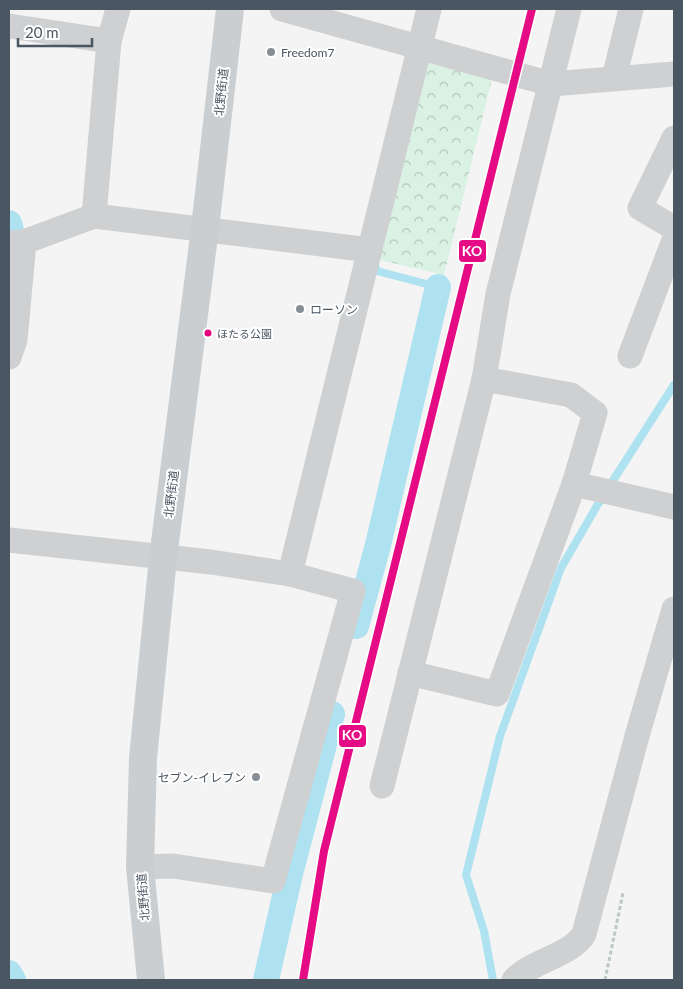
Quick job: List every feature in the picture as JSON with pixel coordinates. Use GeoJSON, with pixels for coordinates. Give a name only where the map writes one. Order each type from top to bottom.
{"type":"FeatureCollection","features":[{"type":"Feature","properties":{"kind":"main road","name":"北野街道"},"geometry":{"type":"LineString","coordinates":[[151,980],[140,867],[144,758],[163,558],[205,228],[230,9]]}},
{"type":"Feature","properties":{"kind":"street"},"geometry":{"type":"LineString","coordinates":[[94,216],[109,41],[118,9]]}},
{"type":"Feature","properties":{"kind":"street"},"geometry":{"type":"LineString","coordinates":[[282,9],[550,84],[674,74]]}},
{"type":"Feature","properties":{"kind":"street"},"geometry":{"type":"LineString","coordinates":[[290,574],[429,9]]}},
{"type":"Feature","properties":{"kind":"street"},"geometry":{"type":"LineString","coordinates":[[382,786],[484,379],[498,294],[568,9]]}},
{"type":"Feature","properties":{"kind":"street"},"geometry":{"type":"LineString","coordinates":[[614,78],[632,9]]}},
{"type":"Feature","properties":{"kind":"street"},"geometry":{"type":"LineString","coordinates":[[9,26],[109,41]]}},
{"type":"Feature","properties":{"kind":"street"},"geometry":{"type":"LineString","coordinates":[[674,138],[640,208],[674,228]]}},
{"type":"Feature","properties":{"kind":"street"},"geometry":{"type":"LineString","coordinates":[[9,357],[15,340],[16,242],[94,216],[205,228],[370,250]]}},
{"type":"Feature","properties":{"kind":"street"},"geometry":{"type":"LineString","coordinates":[[630,356],[674,240]]}},
{"type":"Feature","properties":{"kind":"street"},"geometry":{"type":"LineString","coordinates":[[410,674],[497,694],[574,484],[595,413],[571,395],[484,379]]}},
{"type":"Feature","properties":{"kind":"street"},"geometry":{"type":"LineString","coordinates":[[574,484],[674,507]]}},
{"type":"Feature","properties":{"kind":"street"},"geometry":{"type":"LineString","coordinates":[[9,540],[290,574],[353,591],[273,881],[173,866],[140,867]]}},
{"type":"Feature","properties":{"kind":"street"},"geometry":{"type":"LineString","coordinates":[[514,980],[580,941],[584,934],[635,744],[674,609]]}},
{"type":"Feature","properties":{"kind":"path"},"geometry":{"type":"LineString","coordinates":[[605,980],[612,941]]}},
{"type":"Feature","properties":{"kind":"green space"},"geometry":{"type":"Polygon","coordinates":[[[428,63],[492,79],[444,275],[380,260],[428,63]]]}},
{"type":"Feature","properties":{"kind":"waterway"},"geometry":{"type":"LineString","coordinates":[[9,223],[11,230]]}},
{"type":"Feature","properties":{"kind":"waterway"},"geometry":{"type":"LineString","coordinates":[[374,263],[377,271],[438,287]]}},
{"type":"Feature","properties":{"kind":"waterway"},"geometry":{"type":"LineString","coordinates":[[356,626],[378,545],[438,287]]}},
{"type":"Feature","properties":{"kind":"waterway"},"geometry":{"type":"LineString","coordinates":[[493,980],[484,931],[466,875],[500,736],[561,568],[598,504],[674,385]]}},
{"type":"Feature","properties":{"kind":"waterway"},"geometry":{"type":"LineString","coordinates":[[266,980],[290,874],[332,714]]}},
{"type":"Feature","properties":{"kind":"waterway"},"geometry":{"type":"LineString","coordinates":[[9,973],[13,980]]}},
{"type":"Feature","properties":{"kind":"transit line","name":"KO"},"geometry":{"type":"LineString","coordinates":[[303,980],[324,851],[532,9]]}},
{"type":"Feature","properties":{"kind":"place","name":"Freedom7"},"geometry":{"type":"Point","coordinates":[271,52]}},
{"type":"Feature","properties":{"kind":"place","name":"ローソン"},"geometry":{"type":"Point","coordinates":[300,309]}},
{"type":"Feature","properties":{"kind":"place","name":"ほたる公園"},"geometry":{"type":"Point","coordinates":[208,333]}},
{"type":"Feature","properties":{"kind":"place","name":"セブン-イレブン"},"geometry":{"type":"Point","coordinates":[256,777]}}]}
